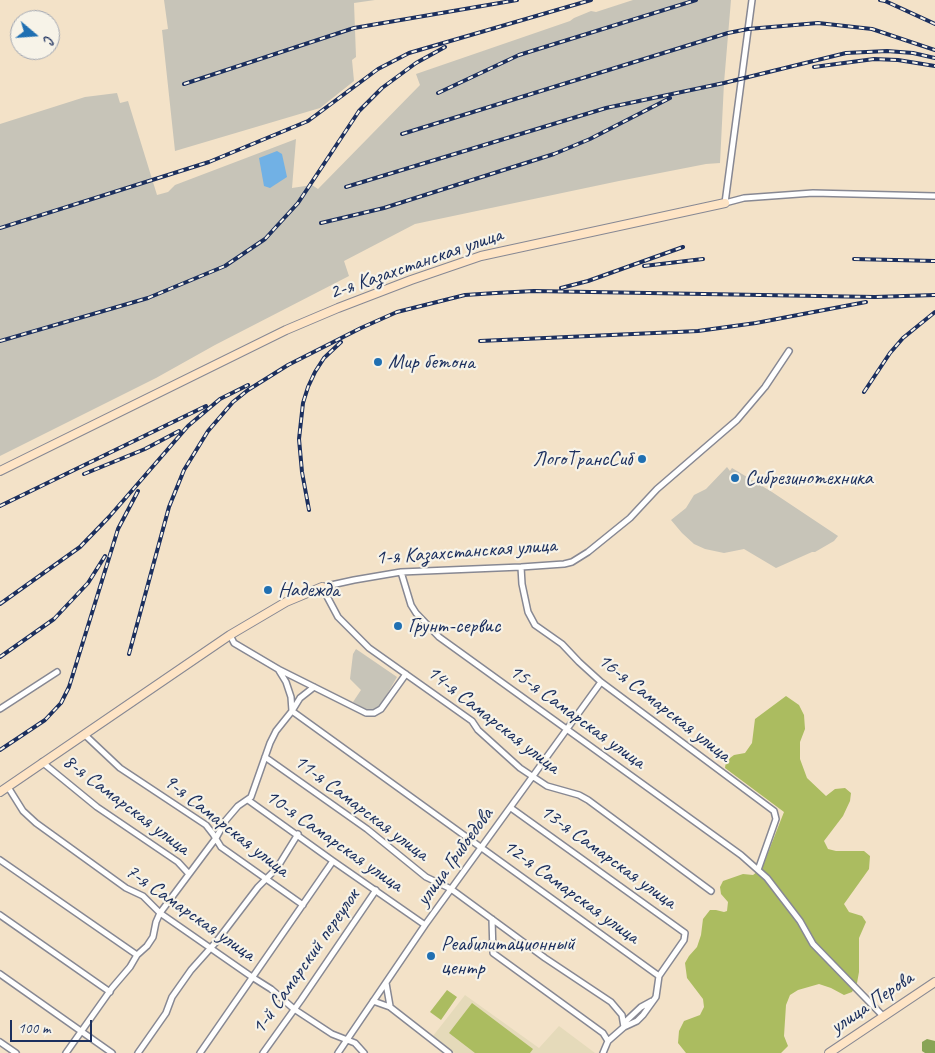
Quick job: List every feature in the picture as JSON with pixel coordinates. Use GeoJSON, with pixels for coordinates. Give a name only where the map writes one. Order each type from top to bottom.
{"type":"FeatureCollection","features":[{"type":"Feature","properties":{"kind":"street"},"geometry":{"type":"LineString","coordinates":[[725,203],[752,0]]}},
{"type":"Feature","properties":{"kind":"street","name":"2-я Казахстанская улица"},"geometry":{"type":"LineString","coordinates":[[0,472],[286,330],[411,280],[481,256],[744,198],[812,193],[935,196]]}},
{"type":"Feature","properties":{"kind":"street","name":"1-я Казахстанская улица"},"geometry":{"type":"LineString","coordinates":[[0,792],[230,635],[286,602],[322,588],[401,572],[521,567],[572,562],[588,552],[623,524],[656,489],[737,420],[765,387],[789,351]]}},
{"type":"Feature","properties":{"kind":"street","name":"16-я Самарская улица"},"geometry":{"type":"LineString","coordinates":[[521,567],[522,584],[535,625],[562,644],[601,682],[774,811],[776,820],[758,870]]}},
{"type":"Feature","properties":{"kind":"street","name":"15-я Самарская улица"},"geometry":{"type":"LineString","coordinates":[[401,572],[411,605],[416,613],[439,637],[758,870],[776,887],[800,921],[813,944],[882,1016]]}},
{"type":"Feature","properties":{"kind":"street","name":"14-я Самарская улица"},"geometry":{"type":"LineString","coordinates":[[322,588],[338,617],[369,648],[472,721],[478,730],[533,777],[553,789],[571,792],[584,798],[711,891]]}},
{"type":"Feature","properties":{"kind":"street"},"geometry":{"type":"LineString","coordinates":[[230,635],[234,643],[278,669],[366,713],[374,713],[381,709],[406,674]]}},
{"type":"Feature","properties":{"kind":"street"},"geometry":{"type":"LineString","coordinates":[[278,669],[286,682],[291,698],[292,712]]}},
{"type":"Feature","properties":{"kind":"street"},"geometry":{"type":"LineString","coordinates":[[0,709],[57,672]]}},
{"type":"Feature","properties":{"kind":"street","name":"улица Грибоедова"},"geometry":{"type":"LineString","coordinates":[[338,1053],[425,925],[601,682]]}},
{"type":"Feature","properties":{"kind":"street"},"geometry":{"type":"LineString","coordinates":[[66,1053],[137,955],[148,946],[153,937],[160,913],[235,810],[248,800],[254,792],[265,757],[276,731],[292,712],[300,698],[314,687]]}},
{"type":"Feature","properties":{"kind":"street","name":"12-я Самарская улица"},"geometry":{"type":"LineString","coordinates":[[292,712],[659,976]]}},
{"type":"Feature","properties":{"kind":"street","name":"9-я Самарская улица"},"geometry":{"type":"LineString","coordinates":[[84,734],[120,768],[206,825],[221,847],[303,905]]}},
{"type":"Feature","properties":{"kind":"street","name":"11-я Самарская улица"},"geometry":{"type":"LineString","coordinates":[[265,757],[367,829],[426,877],[451,889],[545,958],[611,1002],[618,1008],[624,1025]]}},
{"type":"Feature","properties":{"kind":"street","name":"8-я Самарская улица"},"geometry":{"type":"LineString","coordinates":[[42,762],[97,807],[178,862],[189,874]]}},
{"type":"Feature","properties":{"kind":"street","name":"7-я Самарская улица"},"geometry":{"type":"LineString","coordinates":[[8,787],[23,811],[36,823],[126,888],[143,896],[160,913],[252,978],[271,989],[294,1009],[332,1034],[355,1043],[364,1053]]}},
{"type":"Feature","properties":{"kind":"street","name":"10-я Самарская улица"},"geometry":{"type":"LineString","coordinates":[[248,800],[425,925]]}},
{"type":"Feature","properties":{"kind":"street","name":"13-я Самарская улица"},"geometry":{"type":"LineString","coordinates":[[511,808],[680,928],[685,934],[684,940],[659,976]]}},
{"type":"Feature","properties":{"kind":"street"},"geometry":{"type":"LineString","coordinates":[[138,1053],[166,1013],[172,997],[184,980],[258,887],[278,868],[298,834]]}},
{"type":"Feature","properties":{"kind":"street"},"geometry":{"type":"LineString","coordinates":[[0,860],[137,955]]}},
{"type":"Feature","properties":{"kind":"street"},"geometry":{"type":"LineString","coordinates":[[200,1053],[333,861]]}},
{"type":"Feature","properties":{"kind":"street","name":"1-й Самарский переулок"},"geometry":{"type":"LineString","coordinates":[[263,1053],[376,890]]}},
{"type":"Feature","properties":{"kind":"street"},"geometry":{"type":"LineString","coordinates":[[0,915],[110,992]]}},
{"type":"Feature","properties":{"kind":"street"},"geometry":{"type":"LineString","coordinates":[[492,919],[493,953],[603,1033],[608,1042]]}},
{"type":"Feature","properties":{"kind":"street"},"geometry":{"type":"LineString","coordinates":[[0,974],[112,1053]]}},
{"type":"Feature","properties":{"kind":"street"},"geometry":{"type":"LineString","coordinates":[[603,1053],[608,1042],[624,1025],[637,1021],[643,1015],[657,992],[659,976]]}},
{"type":"Feature","properties":{"kind":"street"},"geometry":{"type":"LineString","coordinates":[[386,982],[390,1007]]}},
{"type":"Feature","properties":{"kind":"street","name":"улица Перова"},"geometry":{"type":"LineString","coordinates":[[829,1053],[935,982]]}},
{"type":"Feature","properties":{"kind":"street"},"geometry":{"type":"LineString","coordinates":[[373,1001],[390,1007],[449,1053]]}},
{"type":"Feature","properties":{"kind":"street"},"geometry":{"type":"LineString","coordinates":[[0,1043],[16,1053]]}},
{"type":"Feature","properties":{"kind":"shaded area"},"geometry":{"type":"Polygon","coordinates":[[[164,0],[375,0],[354,3],[356,57],[352,60],[354,81],[320,108],[175,151],[162,30],[168,29],[164,0]]]}},
{"type":"Feature","properties":{"kind":"shaded area"},"geometry":{"type":"Polygon","coordinates":[[[633,0],[731,0],[720,163],[619,181],[415,224],[344,261],[349,276],[215,345],[156,378],[0,456],[0,124],[85,97],[117,93],[120,103],[128,101],[157,195],[168,192],[175,185],[296,139],[292,188],[312,185],[318,189],[420,85],[416,74],[570,21],[591,11],[596,12],[633,0]]]}},
{"type":"Feature","properties":{"kind":"shaded area"},"geometry":{"type":"Polygon","coordinates":[[[727,467],[730,471],[732,468],[772,492],[838,536],[834,541],[815,552],[776,568],[744,549],[724,553],[705,549],[694,544],[671,520],[686,508],[694,495],[706,489],[727,467]]]}},
{"type":"Feature","properties":{"kind":"shaded area"},"geometry":{"type":"Polygon","coordinates":[[[356,649],[397,677],[379,708],[374,710],[367,710],[353,702],[361,690],[350,679],[353,654],[356,649]]]}},
{"type":"Feature","properties":{"kind":"shaded area"},"geometry":{"type":"Polygon","coordinates":[[[465,995],[539,1048],[559,1026],[595,1053],[455,1053],[433,1036],[465,995]]]}},
{"type":"Feature","properties":{"kind":"green space"},"geometry":{"type":"Polygon","coordinates":[[[786,696],[799,705],[804,715],[805,729],[800,742],[800,759],[807,778],[826,796],[835,789],[845,788],[851,793],[850,801],[843,816],[824,841],[828,849],[836,851],[864,851],[870,856],[869,869],[844,904],[849,912],[862,916],[866,922],[859,938],[859,972],[857,983],[852,992],[844,995],[819,984],[798,990],[790,995],[786,1005],[784,1036],[788,1046],[781,1053],[686,1053],[678,1043],[679,1031],[684,1021],[700,1015],[704,1007],[703,999],[687,978],[685,963],[697,947],[703,919],[710,910],[727,911],[728,902],[721,894],[720,887],[723,881],[743,874],[753,875],[762,868],[784,812],[725,768],[726,761],[734,755],[745,753],[752,743],[755,719],[786,696]]]}},
{"type":"Feature","properties":{"kind":"green space"},"geometry":{"type":"Polygon","coordinates":[[[447,990],[457,997],[441,1020],[430,1012],[447,990]]]}},
{"type":"Feature","properties":{"kind":"green space"},"geometry":{"type":"Polygon","coordinates":[[[472,1003],[533,1049],[530,1053],[475,1053],[449,1033],[472,1003]]]}},
{"type":"Feature","properties":{"kind":"green space"},"geometry":{"type":"Polygon","coordinates":[[[927,1039],[935,1041],[935,1053],[925,1053],[922,1051],[922,1042],[927,1039]]]}},
{"type":"Feature","properties":{"kind":"water"},"geometry":{"type":"Polygon","coordinates":[[[277,151],[282,154],[287,177],[270,188],[264,186],[259,158],[277,151]]]}},
{"type":"Feature","properties":{"kind":"railway"},"geometry":{"type":"LineString","coordinates":[[184,84],[354,28],[517,0]]}},
{"type":"Feature","properties":{"kind":"railway"},"geometry":{"type":"LineString","coordinates":[[0,228],[209,162],[308,121],[378,69],[409,53],[591,0]]}},
{"type":"Feature","properties":{"kind":"railway"},"geometry":{"type":"LineString","coordinates":[[438,93],[519,55],[696,0]]}},
{"type":"Feature","properties":{"kind":"railway"},"geometry":{"type":"LineString","coordinates":[[880,0],[935,24]]}},
{"type":"Feature","properties":{"kind":"railway"},"geometry":{"type":"LineString","coordinates":[[402,134],[728,33],[748,29],[818,23],[872,29],[935,50]]}},
{"type":"Feature","properties":{"kind":"railway"},"geometry":{"type":"LineString","coordinates":[[0,341],[148,298],[225,266],[265,239],[298,203],[359,111],[382,88],[416,63],[445,47]]}},
{"type":"Feature","properties":{"kind":"railway"},"geometry":{"type":"LineString","coordinates":[[346,187],[606,108],[724,83],[846,53],[887,51],[913,53],[935,58]]}},
{"type":"Feature","properties":{"kind":"railway"},"geometry":{"type":"LineString","coordinates":[[814,67],[874,59],[898,60],[935,66]]}},
{"type":"Feature","properties":{"kind":"railway"},"geometry":{"type":"LineString","coordinates":[[321,223],[384,208],[554,154],[590,139],[670,98]]}},
{"type":"Feature","properties":{"kind":"railway"},"geometry":{"type":"LineString","coordinates":[[561,288],[588,281],[683,247]]}},
{"type":"Feature","properties":{"kind":"railway"},"geometry":{"type":"LineString","coordinates":[[644,266],[703,259]]}},
{"type":"Feature","properties":{"kind":"railway"},"geometry":{"type":"LineString","coordinates":[[854,259],[935,261]]}},
{"type":"Feature","properties":{"kind":"railway"},"geometry":{"type":"LineString","coordinates":[[129,654],[169,507],[184,470],[208,431],[233,402],[248,390],[288,365],[361,328],[397,312],[465,295],[496,293],[534,291],[875,297],[935,295]]}},
{"type":"Feature","properties":{"kind":"railway"},"geometry":{"type":"LineString","coordinates":[[480,341],[698,331],[756,323],[866,302]]}},
{"type":"Feature","properties":{"kind":"railway"},"geometry":{"type":"LineString","coordinates":[[864,392],[890,353],[903,338],[935,312]]}},
{"type":"Feature","properties":{"kind":"railway"},"geometry":{"type":"LineString","coordinates":[[309,510],[302,472],[299,439],[303,403],[315,372],[324,358],[341,342]]}},
{"type":"Feature","properties":{"kind":"railway"},"geometry":{"type":"LineString","coordinates":[[0,604],[80,547],[109,517],[188,426],[220,399],[248,385]]}},
{"type":"Feature","properties":{"kind":"railway"},"geometry":{"type":"LineString","coordinates":[[0,506],[206,406]]}},
{"type":"Feature","properties":{"kind":"railway"},"geometry":{"type":"LineString","coordinates":[[84,474],[145,449],[179,431]]}},
{"type":"Feature","properties":{"kind":"railway"},"geometry":{"type":"LineString","coordinates":[[0,750],[45,720],[61,703],[69,687],[118,529],[138,491]]}},
{"type":"Feature","properties":{"kind":"railway"},"geometry":{"type":"LineString","coordinates":[[0,657],[54,619],[88,583],[105,556]]}},
{"type":"Feature","properties":{"kind":"place","name":"Мир бетона"},"geometry":{"type":"Point","coordinates":[378,362]}},
{"type":"Feature","properties":{"kind":"place","name":"ЛогоТрансСиб"},"geometry":{"type":"Point","coordinates":[642,459]}},
{"type":"Feature","properties":{"kind":"place","name":"Сибрезинотехника"},"geometry":{"type":"Point","coordinates":[735,478]}},
{"type":"Feature","properties":{"kind":"place","name":"Надежда"},"geometry":{"type":"Point","coordinates":[268,590]}},
{"type":"Feature","properties":{"kind":"place","name":"Грунт-сервис"},"geometry":{"type":"Point","coordinates":[398,626]}},
{"type":"Feature","properties":{"kind":"place","name":"Реабилитационный центр"},"geometry":{"type":"Point","coordinates":[431,956]}}]}
